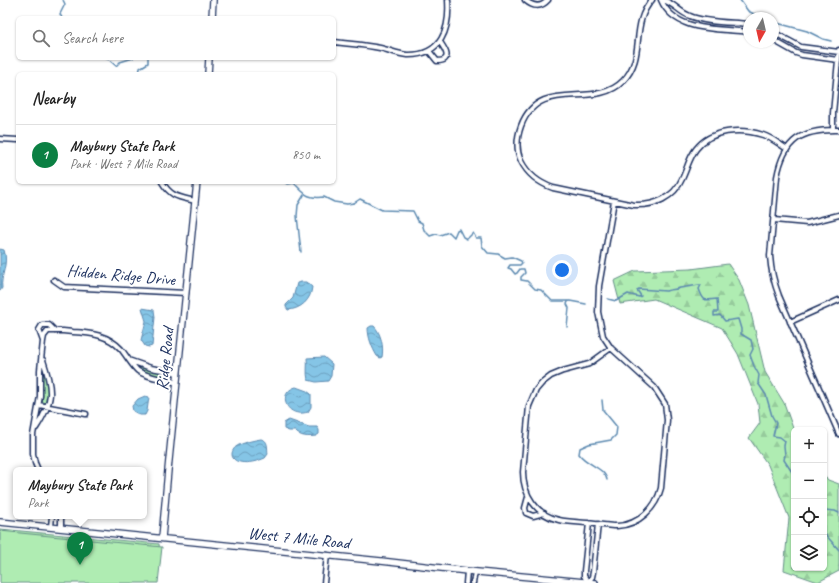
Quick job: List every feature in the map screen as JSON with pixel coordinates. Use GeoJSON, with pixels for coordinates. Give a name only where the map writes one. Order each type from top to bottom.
{"type":"FeatureCollection","features":[{"type":"Feature","properties":{"kind":"street"},"geometry":{"type":"LineString","coordinates":[[212,16],[213,0]]}},
{"type":"Feature","properties":{"kind":"street"},"geometry":{"type":"LineString","coordinates":[[336,42],[368,46],[406,55],[429,50],[440,42],[445,34],[448,25],[448,0]]}},
{"type":"Feature","properties":{"kind":"street"},"geometry":{"type":"LineString","coordinates":[[525,0],[530,5],[536,6],[542,6],[548,0]]}},
{"type":"Feature","properties":{"kind":"street"},"geometry":{"type":"LineString","coordinates":[[652,0],[644,11],[639,22],[637,50],[633,65],[621,82],[600,93],[560,95],[543,100],[533,107],[526,116],[522,122],[518,135],[518,153],[523,165],[531,175],[540,183],[553,188],[634,205],[645,205],[664,199],[678,186],[696,149],[708,138],[718,134],[731,131],[760,134],[787,149]]}},
{"type":"Feature","properties":{"kind":"street"},"geometry":{"type":"LineString","coordinates":[[662,0],[670,2],[684,14],[700,19],[743,23]]}},
{"type":"Feature","properties":{"kind":"street"},"geometry":{"type":"LineString","coordinates":[[662,0],[665,8],[683,22],[699,26],[743,31]]}},
{"type":"Feature","properties":{"kind":"street"},"geometry":{"type":"LineString","coordinates":[[699,26],[700,19]]}},
{"type":"Feature","properties":{"kind":"street"},"geometry":{"type":"LineString","coordinates":[[779,35],[801,47],[839,51],[833,113],[833,130]]}},
{"type":"Feature","properties":{"kind":"street"},"geometry":{"type":"LineString","coordinates":[[429,50],[437,61],[446,58],[446,51],[440,42]]}},
{"type":"Feature","properties":{"kind":"street"},"geometry":{"type":"LineString","coordinates":[[779,43],[802,55],[838,60]]}},
{"type":"Feature","properties":{"kind":"street"},"geometry":{"type":"LineString","coordinates":[[208,72],[209,60]]}},
{"type":"Feature","properties":{"kind":"street"},"geometry":{"type":"LineString","coordinates":[[839,130],[818,130],[806,134],[793,142],[785,152],[779,168],[770,256],[771,269],[777,291],[839,434]]}},
{"type":"Feature","properties":{"kind":"street"},"geometry":{"type":"LineString","coordinates":[[0,138],[16,140]]}},
{"type":"Feature","properties":{"kind":"street"},"geometry":{"type":"LineString","coordinates":[[163,184],[169,192],[174,195],[195,201]]}},
{"type":"Feature","properties":{"kind":"street","name":"Ridge Road"},"geometry":{"type":"LineString","coordinates":[[162,538],[197,184]]}},
{"type":"Feature","properties":{"kind":"street"},"geometry":{"type":"LineString","coordinates":[[611,348],[589,364],[551,376],[536,390],[529,406],[523,482],[528,497],[535,506],[544,513],[558,520],[617,526],[632,522],[643,516],[655,503],[661,488],[667,420],[665,404],[658,391],[611,348],[603,336],[598,305],[604,254],[614,201]]}},
{"type":"Feature","properties":{"kind":"street"},"geometry":{"type":"LineString","coordinates":[[774,220],[807,223],[839,215]]}},
{"type":"Feature","properties":{"kind":"street","name":"Hidden Ridge Drive"},"geometry":{"type":"LineString","coordinates":[[54,280],[64,286],[186,293]]}},
{"type":"Feature","properties":{"kind":"street"},"geometry":{"type":"LineString","coordinates":[[790,322],[839,300]]}},
{"type":"Feature","properties":{"kind":"street"},"geometry":{"type":"LineString","coordinates":[[37,467],[33,454],[34,430],[39,405],[42,357],[42,341],[38,330],[42,325],[48,325],[55,331]]}},
{"type":"Feature","properties":{"kind":"street"},"geometry":{"type":"LineString","coordinates":[[42,341],[48,331],[90,333],[102,336],[114,342],[131,361],[135,369],[148,376],[177,383]]}},
{"type":"Feature","properties":{"kind":"street"},"geometry":{"type":"LineString","coordinates":[[34,430],[48,407],[50,400],[50,387],[42,357]]}},
{"type":"Feature","properties":{"kind":"street"},"geometry":{"type":"LineString","coordinates":[[131,361],[150,368],[178,373]]}},
{"type":"Feature","properties":{"kind":"street"},"geometry":{"type":"LineString","coordinates":[[39,405],[86,414]]}},
{"type":"Feature","properties":{"kind":"street"},"geometry":{"type":"LineString","coordinates":[[528,497],[525,508],[526,513],[533,516],[544,513]]}},
{"type":"Feature","properties":{"kind":"street"},"geometry":{"type":"LineString","coordinates":[[51,527],[52,519]]}},
{"type":"Feature","properties":{"kind":"street"},"geometry":{"type":"LineString","coordinates":[[61,519],[61,528]]}},
{"type":"Feature","properties":{"kind":"street","name":"West 7 Mile Road"},"geometry":{"type":"LineString","coordinates":[[0,522],[327,555],[475,572],[595,583]]}},
{"type":"Feature","properties":{"kind":"street"},"geometry":{"type":"LineString","coordinates":[[589,523],[584,571],[584,576],[588,582],[592,577],[593,572],[598,524]]}},
{"type":"Feature","properties":{"kind":"street"},"geometry":{"type":"LineString","coordinates":[[324,583],[327,555]]}},
{"type":"Feature","properties":{"kind":"street"},"geometry":{"type":"LineString","coordinates":[[466,583],[467,571]]}},
{"type":"Feature","properties":{"kind":"street"},"geometry":{"type":"LineString","coordinates":[[473,583],[475,572]]}},
{"type":"Feature","properties":{"kind":"green space"},"geometry":{"type":"Polygon","coordinates":[[[728,264],[739,280],[749,305],[765,372],[784,403],[793,427],[791,427],[791,571],[827,571],[827,479],[839,484],[839,571],[818,582],[784,570],[789,518],[768,465],[749,438],[760,423],[758,404],[738,354],[722,328],[654,299],[620,304],[614,281],[635,271],[691,269],[728,264]]]}},
{"type":"Feature","properties":{"kind":"green space"},"geometry":{"type":"Polygon","coordinates":[[[136,366],[164,372],[166,376],[163,378],[149,374],[136,366]]]}},
{"type":"Feature","properties":{"kind":"green space"},"geometry":{"type":"Polygon","coordinates":[[[43,370],[48,389],[47,402],[44,403],[42,400],[43,370]]]}},
{"type":"Feature","properties":{"kind":"green space"},"geometry":{"type":"Polygon","coordinates":[[[0,529],[159,544],[160,552],[0,544],[0,529]]]}},
{"type":"Feature","properties":{"kind":"green space"},"geometry":{"type":"Polygon","coordinates":[[[0,531],[162,547],[158,583],[0,583],[0,531]]]}},
{"type":"Feature","properties":{"kind":"water"},"geometry":{"type":"Polygon","coordinates":[[[0,249],[4,250],[6,260],[2,279],[2,288],[0,291],[0,249]]]}},
{"type":"Feature","properties":{"kind":"water"},"geometry":{"type":"Polygon","coordinates":[[[306,282],[312,287],[310,296],[301,306],[288,310],[286,305],[293,298],[297,283],[306,282]]]}},
{"type":"Feature","properties":{"kind":"water"},"geometry":{"type":"Polygon","coordinates":[[[142,308],[154,310],[155,317],[152,346],[149,347],[145,346],[141,340],[146,321],[142,308]]]}},
{"type":"Feature","properties":{"kind":"water"},"geometry":{"type":"Polygon","coordinates":[[[374,326],[381,340],[383,353],[382,357],[380,358],[375,353],[370,339],[368,328],[374,326]]]}},
{"type":"Feature","properties":{"kind":"water"},"geometry":{"type":"Polygon","coordinates":[[[324,357],[332,364],[331,376],[328,381],[316,382],[308,380],[307,358],[324,357]]]}},
{"type":"Feature","properties":{"kind":"water"},"geometry":{"type":"Polygon","coordinates":[[[296,387],[311,394],[311,407],[308,412],[294,412],[286,404],[285,399],[287,394],[290,390],[296,387]]]}},
{"type":"Feature","properties":{"kind":"water"},"geometry":{"type":"Polygon","coordinates":[[[145,396],[149,397],[147,411],[145,415],[140,415],[133,411],[132,406],[138,399],[145,396]]]}},
{"type":"Feature","properties":{"kind":"water"},"geometry":{"type":"Polygon","coordinates":[[[289,420],[309,427],[317,427],[319,434],[316,436],[304,436],[295,431],[284,429],[284,423],[289,420]]]}},
{"type":"Feature","properties":{"kind":"water"},"geometry":{"type":"Polygon","coordinates":[[[261,439],[265,441],[267,445],[268,454],[265,458],[246,463],[236,461],[232,457],[232,452],[239,445],[261,439]]]}},
{"type":"Feature","properties":{"kind":"waterway"},"geometry":{"type":"LineString","coordinates":[[61,16],[60,14],[65,4],[63,0]]}},
{"type":"Feature","properties":{"kind":"waterway"},"geometry":{"type":"LineString","coordinates":[[740,0],[750,12]]}},
{"type":"Feature","properties":{"kind":"waterway"},"geometry":{"type":"LineString","coordinates":[[779,24],[807,31],[823,39],[831,41]]}},
{"type":"Feature","properties":{"kind":"waterway"},"geometry":{"type":"LineString","coordinates":[[109,60],[116,66],[120,62],[126,60]]}},
{"type":"Feature","properties":{"kind":"waterway"},"geometry":{"type":"LineString","coordinates":[[139,72],[140,68],[148,63],[148,60]]}},
{"type":"Feature","properties":{"kind":"waterway"},"geometry":{"type":"LineString","coordinates":[[295,184],[307,195],[324,197],[334,202],[347,204],[354,203],[360,199],[382,210],[413,211],[418,221],[422,223],[424,230],[430,236],[449,232],[454,237],[459,229],[463,237],[467,239],[473,233],[476,238],[481,238],[482,246],[488,253],[498,254],[505,258],[512,257],[521,261],[522,263],[520,265],[510,265],[508,268],[515,274],[520,269],[524,269],[525,273],[521,277],[521,280],[527,281],[535,289],[541,290],[552,301],[570,301],[586,304]]}},
{"type":"Feature","properties":{"kind":"waterway"},"geometry":{"type":"LineString","coordinates":[[301,252],[297,216],[298,205],[304,195]]}},
{"type":"Feature","properties":{"kind":"waterway"},"geometry":{"type":"LineString","coordinates":[[608,299],[616,301],[628,294],[639,297],[641,296],[637,290],[639,289],[666,291],[699,285],[701,285],[699,289],[705,300],[717,299],[718,312],[714,312],[714,316],[720,315],[725,321],[738,319],[741,334],[751,340],[753,349],[750,355],[759,375],[758,383],[766,395],[772,416],[776,423],[773,436],[780,437],[785,441],[784,460],[791,470]]}},
{"type":"Feature","properties":{"kind":"waterway"},"geometry":{"type":"LineString","coordinates":[[567,327],[569,308],[567,304],[568,302]]}},
{"type":"Feature","properties":{"kind":"waterway"},"geometry":{"type":"LineString","coordinates":[[602,400],[603,410],[617,427],[616,435],[611,440],[589,444],[580,448],[579,454],[582,458],[603,472],[607,480]]}},
{"type":"Feature","properties":{"kind":"waterway"},"geometry":{"type":"LineString","coordinates":[[827,510],[839,513]]}},
{"type":"Feature","properties":{"kind":"waterway"},"geometry":{"type":"LineString","coordinates":[[826,535],[839,550]]}},
{"type":"Feature","properties":{"kind":"place","name":"Maybury State Park"},"geometry":{"type":"Point","coordinates":[80,565]}}]}
